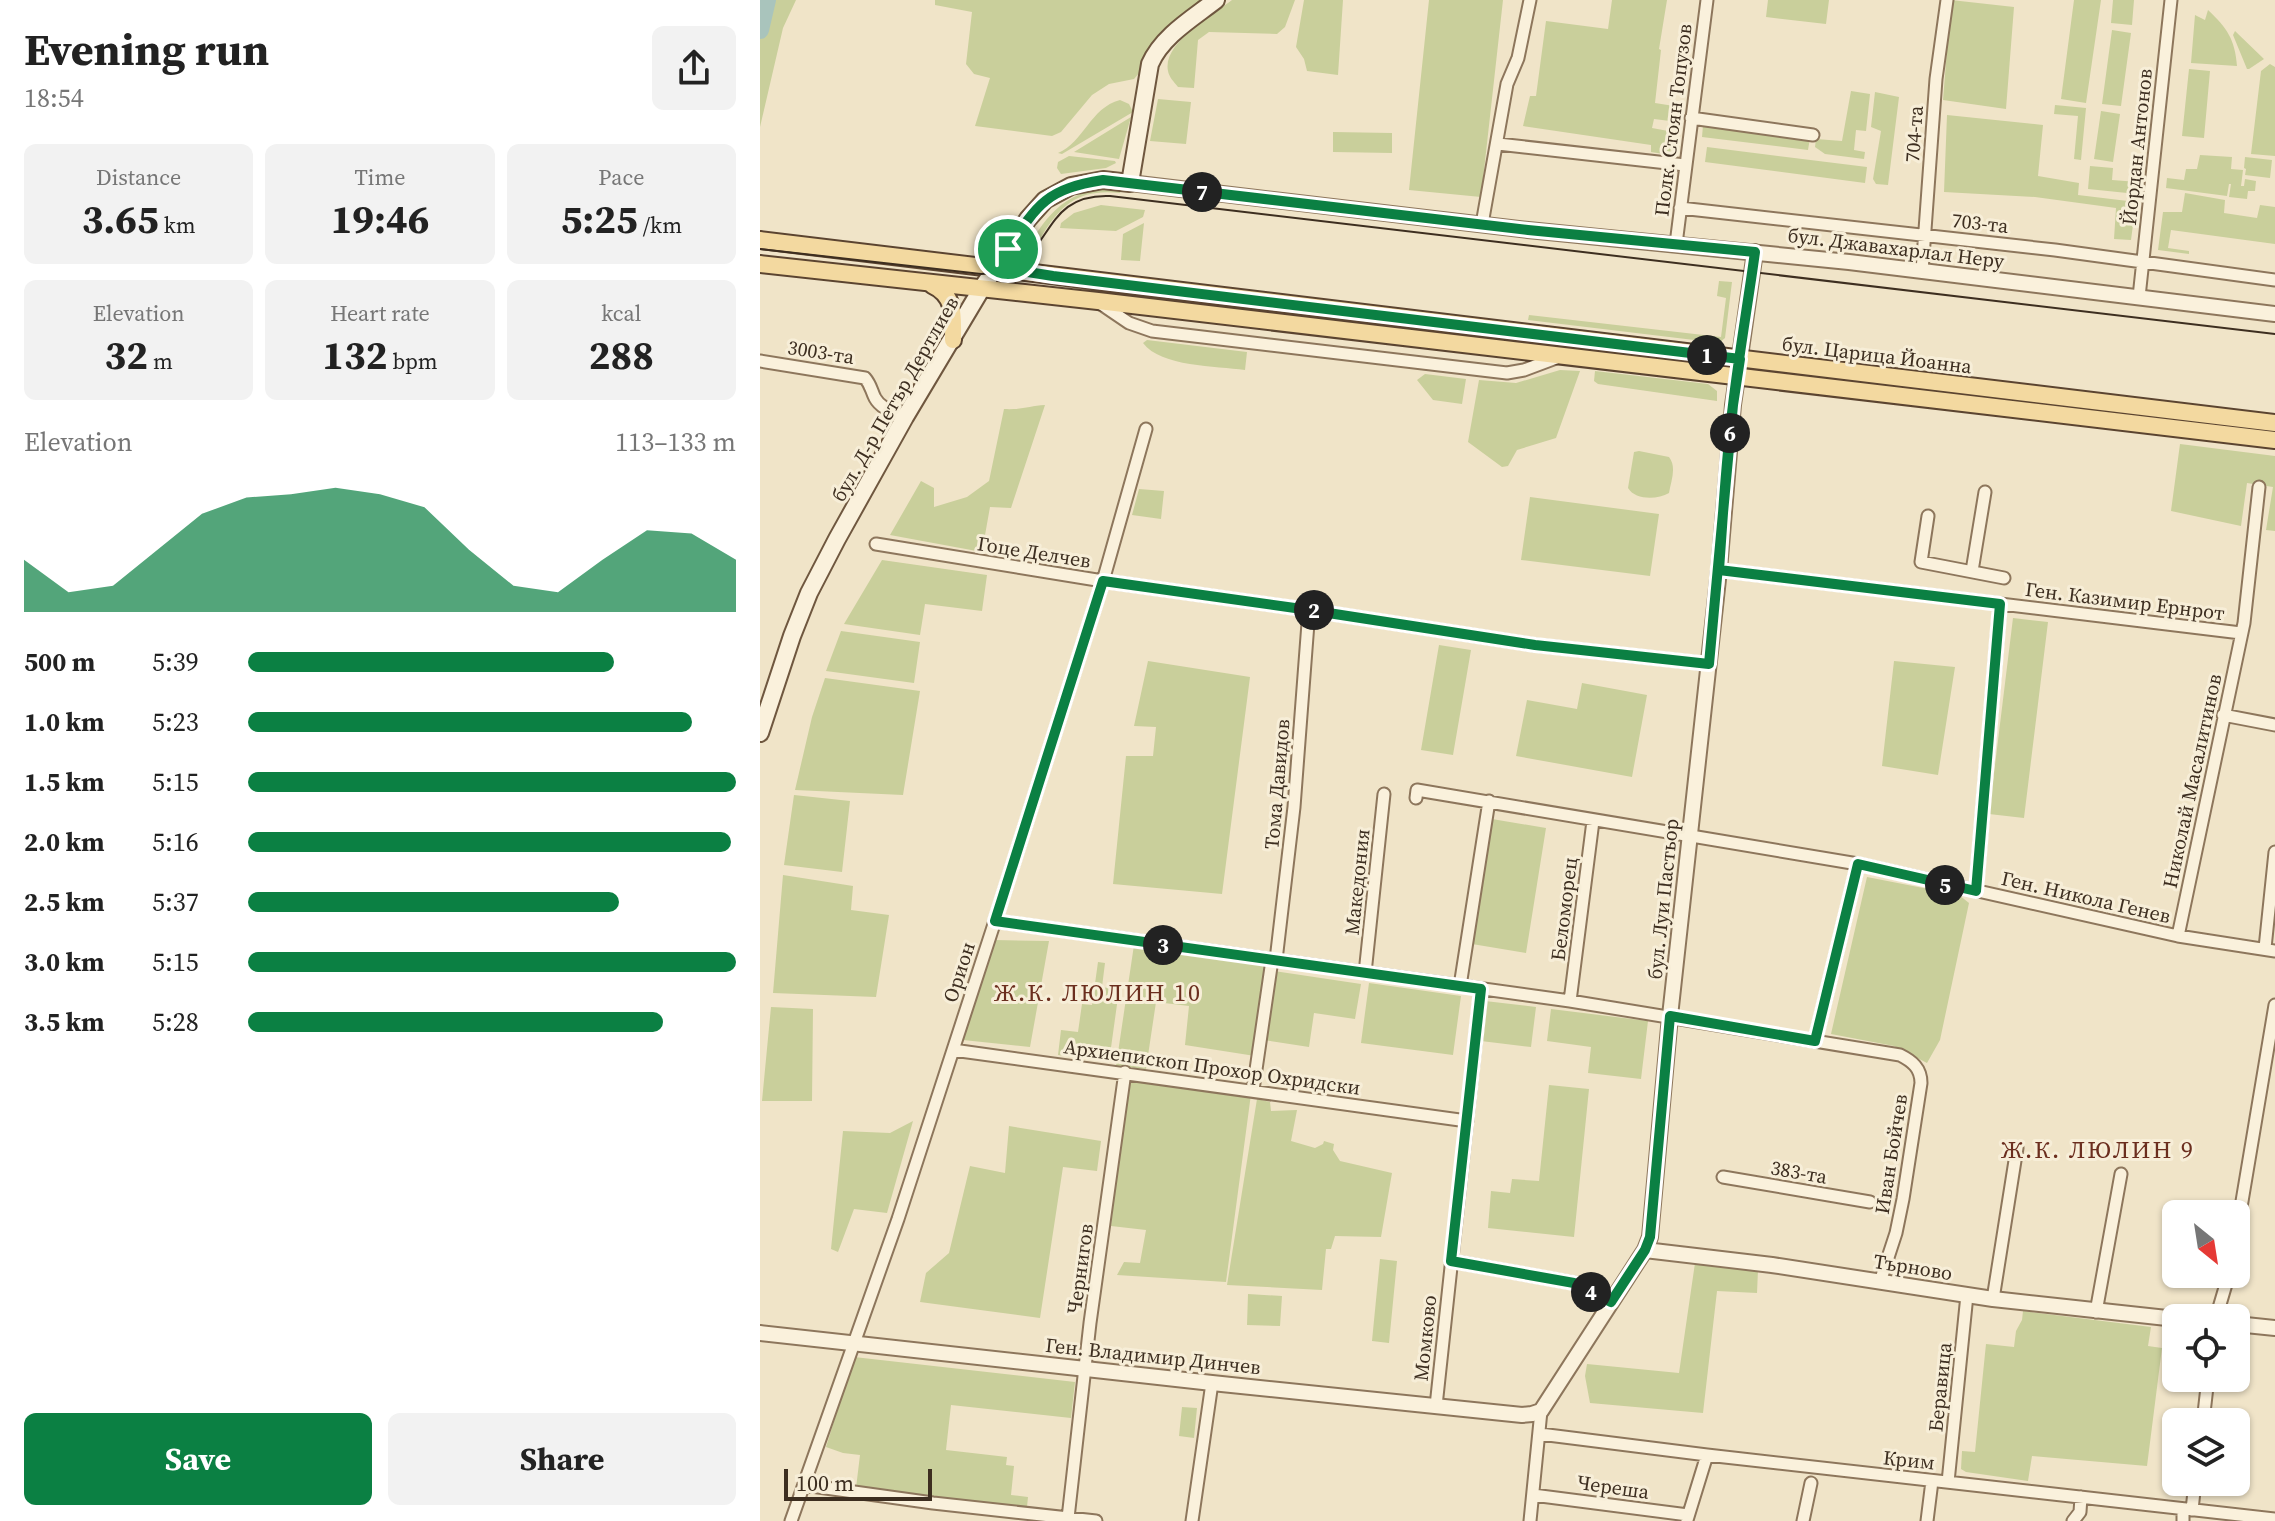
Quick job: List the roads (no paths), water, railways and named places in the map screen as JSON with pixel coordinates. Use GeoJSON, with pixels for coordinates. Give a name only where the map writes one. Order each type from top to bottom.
{"type":"FeatureCollection","features":[{"type":"Feature","properties":{"kind":"main road"},"geometry":{"type":"LineString","coordinates":[[1130,183],[1153,56],[1174,32],[1216,0]]}},
{"type":"Feature","properties":{"kind":"main road","name":"бул. Д-р Петър Дертлиев"},"geometry":{"type":"LineString","coordinates":[[760,733],[809,593],[905,417],[996,267],[1036,209],[1058,191],[1103,180],[1130,183]]}},
{"type":"Feature","properties":{"kind":"main road","name":"бул. Царица Йоанна"},"geometry":{"type":"LineString","coordinates":[[760,240],[996,267],[2275,440]]}},
{"type":"Feature","properties":{"kind":"main road","name":"бул. Царица Йоанна"},"geometry":{"type":"LineString","coordinates":[[760,264],[1563,355],[1738,367],[2275,423]]}},
{"type":"Feature","properties":{"kind":"main road"},"geometry":{"type":"LineString","coordinates":[[926,282],[942,290],[951,301],[953,340]]}},
{"type":"Feature","properties":{"kind":"street"},"geometry":{"type":"LineString","coordinates":[[1482,224],[1507,84],[1518,58],[1530,0]]}},
{"type":"Feature","properties":{"kind":"street","name":"Полк. Стоян Топузов"},"geometry":{"type":"LineString","coordinates":[[1676,244],[1707,0]]}},
{"type":"Feature","properties":{"kind":"street","name":"704-та"},"geometry":{"type":"LineString","coordinates":[[1922,271],[1936,79],[1947,0]]}},
{"type":"Feature","properties":{"kind":"street","name":"Йордан Антонов"},"geometry":{"type":"LineString","coordinates":[[2139,297],[2171,0]]}},
{"type":"Feature","properties":{"kind":"street"},"geometry":{"type":"LineString","coordinates":[[1691,118],[1813,135]]}},
{"type":"Feature","properties":{"kind":"street"},"geometry":{"type":"LineString","coordinates":[[1498,144],[1685,165]]}},
{"type":"Feature","properties":{"kind":"street","name":"бул. Джавахарлал Неру"},"geometry":{"type":"LineString","coordinates":[[1130,183],[1922,271],[2275,314]]}},
{"type":"Feature","properties":{"kind":"street","name":"703-та"},"geometry":{"type":"LineString","coordinates":[[1680,208],[2143,261],[2275,280]]}},
{"type":"Feature","properties":{"kind":"street","name":"бул. Луи Пастьор"},"geometry":{"type":"LineString","coordinates":[[1541,1411],[1645,1250],[1650,1237],[1670,1016],[1719,570],[1733,405],[1755,252]]}},
{"type":"Feature","properties":{"kind":"street"},"geometry":{"type":"LineString","coordinates":[[1098,301],[1129,323],[1152,331],[1507,373],[1563,355]]}},
{"type":"Feature","properties":{"kind":"street","name":"3003-та"},"geometry":{"type":"LineString","coordinates":[[760,361],[865,378],[881,407],[905,417]]}},
{"type":"Feature","properties":{"kind":"street","name":"Орион"},"geometry":{"type":"LineString","coordinates":[[791,1521],[898,1219],[995,921],[1103,581],[1146,429]]}},
{"type":"Feature","properties":{"kind":"street","name":"Николай Масалитинов"},"geometry":{"type":"LineString","coordinates":[[2178,936],[2244,623],[2259,487]]}},
{"type":"Feature","properties":{"kind":"street"},"geometry":{"type":"LineString","coordinates":[[1972,571],[1985,492]]}},
{"type":"Feature","properties":{"kind":"street"},"geometry":{"type":"LineString","coordinates":[[1928,516],[1921,562],[2004,578]]}},
{"type":"Feature","properties":{"kind":"street","name":"Гоце Делчев"},"geometry":{"type":"LineString","coordinates":[[876,544],[1535,645],[1709,664]]}},
{"type":"Feature","properties":{"kind":"street","name":"Ген. Казимир Ернрот"},"geometry":{"type":"LineString","coordinates":[[1719,570],[2241,633]]}},
{"type":"Feature","properties":{"kind":"street"},"geometry":{"type":"LineString","coordinates":[[1976,891],[2000,604]]}},
{"type":"Feature","properties":{"kind":"street","name":"Тома Давидов"},"geometry":{"type":"LineString","coordinates":[[1253,1090],[1294,807],[1309,610]]}},
{"type":"Feature","properties":{"kind":"street"},"geometry":{"type":"LineString","coordinates":[[2223,715],[2275,725]]}},
{"type":"Feature","properties":{"kind":"street","name":"Македония"},"geometry":{"type":"LineString","coordinates":[[1365,973],[1384,794]]}},
{"type":"Feature","properties":{"kind":"street","name":"Ген. Никола Генев"},"geometry":{"type":"LineString","coordinates":[[1416,794],[1489,801],[1858,864],[2178,936],[2270,949]]}},
{"type":"Feature","properties":{"kind":"street"},"geometry":{"type":"LineString","coordinates":[[1460,986],[1489,801]]}},
{"type":"Feature","properties":{"kind":"street","name":"Беломорец"},"geometry":{"type":"LineString","coordinates":[[1570,1001],[1593,821]]}},
{"type":"Feature","properties":{"kind":"street"},"geometry":{"type":"LineString","coordinates":[[2270,949],[2275,852]]}},
{"type":"Feature","properties":{"kind":"street"},"geometry":{"type":"LineString","coordinates":[[995,921],[1570,1001],[1815,1041],[1858,864]]}},
{"type":"Feature","properties":{"kind":"street","name":"Момково"},"geometry":{"type":"LineString","coordinates":[[1436,1406],[1481,989]]}},
{"type":"Feature","properties":{"kind":"street"},"geometry":{"type":"LineString","coordinates":[[2242,1200],[2275,1005]]}},
{"type":"Feature","properties":{"kind":"street","name":"Иван Бойчев"},"geometry":{"type":"LineString","coordinates":[[1815,1041],[1900,1055],[1915,1064],[1921,1076],[1901,1210],[1880,1282]]}},
{"type":"Feature","properties":{"kind":"street","name":"Архиепископ Прохор Охридски"},"geometry":{"type":"LineString","coordinates":[[953,1050],[1467,1121]]}},
{"type":"Feature","properties":{"kind":"street","name":"Чернигов"},"geometry":{"type":"LineString","coordinates":[[1068,1518],[1125,1072]]}},
{"type":"Feature","properties":{"kind":"street"},"geometry":{"type":"LineString","coordinates":[[1993,1299],[2017,1148]]}},
{"type":"Feature","properties":{"kind":"street"},"geometry":{"type":"LineString","coordinates":[[2096,1312],[2121,1174]]}},
{"type":"Feature","properties":{"kind":"street","name":"383-та"},"geometry":{"type":"LineString","coordinates":[[1723,1177],[1870,1202]]}},
{"type":"Feature","properties":{"kind":"street","name":"Търново"},"geometry":{"type":"LineString","coordinates":[[1645,1250],[1772,1265],[1993,1299],[2162,1318]]}},
{"type":"Feature","properties":{"kind":"street"},"geometry":{"type":"LineString","coordinates":[[1451,1261],[1574,1283],[1611,1302]]}},
{"type":"Feature","properties":{"kind":"street","name":"Беравица"},"geometry":{"type":"LineString","coordinates":[[1948,1482],[1967,1295]]}},
{"type":"Feature","properties":{"kind":"street"},"geometry":{"type":"LineString","coordinates":[[2250,1325],[2275,1328]]}},
{"type":"Feature","properties":{"kind":"street","name":"Ген. Владимир Динчев"},"geometry":{"type":"LineString","coordinates":[[760,1333],[1522,1415],[1541,1411]]}},
{"type":"Feature","properties":{"kind":"street"},"geometry":{"type":"LineString","coordinates":[[1192,1521],[1212,1383]]}},
{"type":"Feature","properties":{"kind":"street"},"geometry":{"type":"LineString","coordinates":[[1530,1521],[1541,1411]]}},
{"type":"Feature","properties":{"kind":"street","name":"Крим"},"geometry":{"type":"LineString","coordinates":[[1540,1434],[2081,1497],[2186,1513],[2275,1519]]}},
{"type":"Feature","properties":{"kind":"street"},"geometry":{"type":"LineString","coordinates":[[1688,1518],[1707,1455]]}},
{"type":"Feature","properties":{"kind":"street"},"geometry":{"type":"LineString","coordinates":[[1927,1521],[1932,1481]]}},
{"type":"Feature","properties":{"kind":"street"},"geometry":{"type":"LineString","coordinates":[[1803,1521],[1811,1483]]}},
{"type":"Feature","properties":{"kind":"street"},"geometry":{"type":"LineString","coordinates":[[804,1485],[1096,1521]]}},
{"type":"Feature","properties":{"kind":"street","name":"Череша"},"geometry":{"type":"LineString","coordinates":[[1533,1495],[1688,1518]]}},
{"type":"Feature","properties":{"kind":"street"},"geometry":{"type":"LineString","coordinates":[[2073,1521],[2080,1512],[2081,1497]]}},
{"type":"Feature","properties":{"kind":"waterway"},"geometry":{"type":"LineString","coordinates":[[760,30],[767,0]]}},
{"type":"Feature","properties":{"kind":"tram line"},"geometry":{"type":"LineString","coordinates":[[760,249],[981,274],[1005,270],[1023,261],[1068,207],[1086,198],[1110,196],[2275,334]]}},
{"type":"Feature","properties":{"kind":"district","name":"Ж.К. ЛЮЛИН 10"},"geometry":{"type":"Point","coordinates":[1098,992]}},
{"type":"Feature","properties":{"kind":"district","name":"Ж.К. ЛЮЛИН 9"},"geometry":{"type":"Point","coordinates":[2098,1149]}}]}
